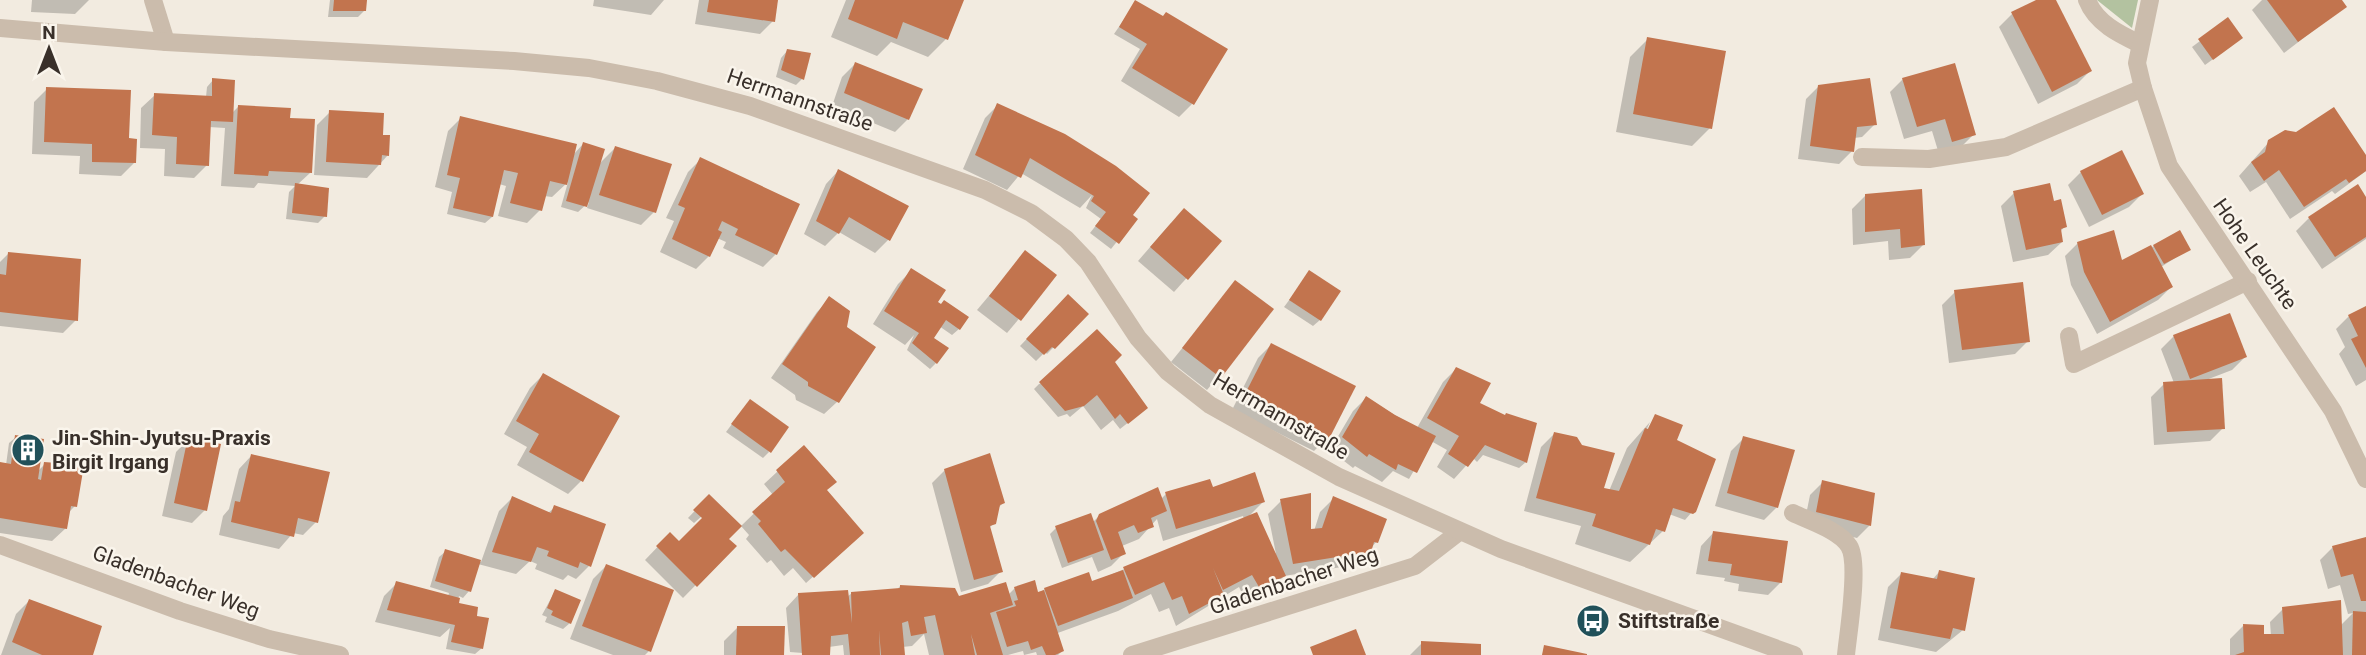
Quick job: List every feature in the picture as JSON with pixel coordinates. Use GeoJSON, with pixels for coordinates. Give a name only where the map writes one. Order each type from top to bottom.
{"type":"FeatureCollection","features":[{"type":"Feature","properties":{"kind":"street"},"geometry":{"type":"LineString","coordinates":[[153,0],[166,42]]}},
{"type":"Feature","properties":{"kind":"street"},"geometry":{"type":"LineString","coordinates":[[2087,0],[2091,9],[2113,31],[2140,44]]}},
{"type":"Feature","properties":{"kind":"street","name":"Hohe Leuchte"},"geometry":{"type":"LineString","coordinates":[[2150,0],[2137,63],[2169,166],[2333,411],[2366,479]]}},
{"type":"Feature","properties":{"kind":"street","name":"Herrmannstraße"},"geometry":{"type":"LineString","coordinates":[[0,28],[166,42],[514,61],[603,71],[713,94],[985,190],[1031,212],[1066,239],[1088,262],[1151,355],[1210,405],[1339,477],[1460,532]]}},
{"type":"Feature","properties":{"kind":"street"},"geometry":{"type":"LineString","coordinates":[[1862,157],[1929,159],[2006,147],[2143,88]]}},
{"type":"Feature","properties":{"kind":"street"},"geometry":{"type":"LineString","coordinates":[[2069,336],[2074,364],[2248,281]]}},
{"type":"Feature","properties":{"kind":"street"},"geometry":{"type":"LineString","coordinates":[[1793,513],[1843,539],[1851,548],[1853,564],[1846,655]]}},
{"type":"Feature","properties":{"kind":"street"},"geometry":{"type":"LineString","coordinates":[[1460,532],[1794,655]]}},
{"type":"Feature","properties":{"kind":"street","name":"Gladenbacher Weg"},"geometry":{"type":"LineString","coordinates":[[1132,655],[1415,566],[1460,532]]}},
{"type":"Feature","properties":{"kind":"street","name":"Gladenbacher Weg"},"geometry":{"type":"LineString","coordinates":[[0,545],[193,615],[269,639],[340,655]]}},
{"type":"Feature","properties":{"kind":"green space"},"geometry":{"type":"Polygon","coordinates":[[[2097,0],[2138,0],[2132,28],[2097,0]]]}},
{"type":"Feature","properties":{"kind":"building"},"geometry":{"type":"Polygon","coordinates":[[[334,0],[367,0],[366,11],[333,11],[334,0]]]}},
{"type":"Feature","properties":{"kind":"building"},"geometry":{"type":"Polygon","coordinates":[[[709,0],[778,0],[775,22],[707,12],[709,0]]]}},
{"type":"Feature","properties":{"kind":"building"},"geometry":{"type":"Polygon","coordinates":[[[855,0],[964,0],[948,40],[903,22],[897,39],[848,19],[855,0]]]}},
{"type":"Feature","properties":{"kind":"building"},"geometry":{"type":"Polygon","coordinates":[[[1135,0],[1163,16],[1166,12],[1228,49],[1194,105],[1132,68],[1147,44],[1119,27],[1135,0]]]}},
{"type":"Feature","properties":{"kind":"building"},"geometry":{"type":"Polygon","coordinates":[[[2036,0],[2056,0],[2092,71],[2052,92],[2011,12],[2036,0]]]}},
{"type":"Feature","properties":{"kind":"building"},"geometry":{"type":"Polygon","coordinates":[[[2267,0],[2342,0],[2347,7],[2298,42],[2267,0]]]}},
{"type":"Feature","properties":{"kind":"building"},"geometry":{"type":"Polygon","coordinates":[[[2228,17],[2243,38],[2213,60],[2198,39],[2228,17]]]}},
{"type":"Feature","properties":{"kind":"building"},"geometry":{"type":"Polygon","coordinates":[[[1647,37],[1726,51],[1712,129],[1633,114],[1647,37]]]}},
{"type":"Feature","properties":{"kind":"building"},"geometry":{"type":"Polygon","coordinates":[[[787,49],[811,53],[804,80],[781,70],[787,49]]]}},
{"type":"Feature","properties":{"kind":"building"},"geometry":{"type":"Polygon","coordinates":[[[855,62],[923,89],[909,120],[844,93],[855,62]]]}},
{"type":"Feature","properties":{"kind":"building"},"geometry":{"type":"Polygon","coordinates":[[[1955,63],[1976,135],[1952,142],[1945,119],[1917,127],[1902,78],[1955,63]]]}},
{"type":"Feature","properties":{"kind":"building"},"geometry":{"type":"Polygon","coordinates":[[[212,78],[235,80],[233,122],[211,121],[209,166],[176,164],[177,137],[152,135],[154,93],[212,96],[212,78]]]}},
{"type":"Feature","properties":{"kind":"building"},"geometry":{"type":"Polygon","coordinates":[[[1870,78],[1877,125],[1857,127],[1854,152],[1810,146],[1818,85],[1870,78]]]}},
{"type":"Feature","properties":{"kind":"building"},"geometry":{"type":"Polygon","coordinates":[[[46,87],[131,90],[129,138],[137,139],[136,163],[92,162],[92,144],[44,142],[46,87]]]}},
{"type":"Feature","properties":{"kind":"building"},"geometry":{"type":"Polygon","coordinates":[[[997,103],[1065,134],[1116,166],[1150,193],[1133,215],[1138,219],[1119,244],[1095,226],[1106,212],[1091,201],[1094,196],[1030,158],[1021,178],[975,155],[997,103]]]}},
{"type":"Feature","properties":{"kind":"building"},"geometry":{"type":"Polygon","coordinates":[[[238,105],[291,108],[290,118],[315,119],[312,173],[269,171],[268,176],[234,174],[238,105]]]}},
{"type":"Feature","properties":{"kind":"building"},"geometry":{"type":"Polygon","coordinates":[[[2334,107],[2366,155],[2366,171],[2349,183],[2346,179],[2304,207],[2279,170],[2264,181],[2251,162],[2265,152],[2268,140],[2285,130],[2296,132],[2334,107]]]}},
{"type":"Feature","properties":{"kind":"building"},"geometry":{"type":"Polygon","coordinates":[[[329,110],[384,113],[383,135],[390,135],[389,156],[382,155],[381,165],[326,162],[329,110]]]}},
{"type":"Feature","properties":{"kind":"building"},"geometry":{"type":"Polygon","coordinates":[[[460,116],[577,144],[567,185],[550,181],[542,211],[510,203],[518,173],[504,170],[493,217],[453,208],[460,178],[447,175],[460,116]]]}},
{"type":"Feature","properties":{"kind":"building"},"geometry":{"type":"Polygon","coordinates":[[[583,142],[605,149],[587,207],[566,201],[583,142]]]}},
{"type":"Feature","properties":{"kind":"building"},"geometry":{"type":"Polygon","coordinates":[[[615,146],[672,164],[656,213],[599,195],[615,146]]]}},
{"type":"Feature","properties":{"kind":"building"},"geometry":{"type":"Polygon","coordinates":[[[2122,150],[2144,194],[2102,215],[2080,171],[2122,150]]]}},
{"type":"Feature","properties":{"kind":"building"},"geometry":{"type":"Polygon","coordinates":[[[700,157],[800,204],[777,255],[735,235],[738,229],[722,221],[718,230],[722,232],[710,257],[672,239],[685,208],[678,205],[700,157]]]}},
{"type":"Feature","properties":{"kind":"building"},"geometry":{"type":"Polygon","coordinates":[[[838,169],[909,206],[890,241],[849,217],[839,234],[816,221],[838,169]]]}},
{"type":"Feature","properties":{"kind":"building"},"geometry":{"type":"Polygon","coordinates":[[[295,183],[329,188],[327,217],[292,213],[295,183]]]}},
{"type":"Feature","properties":{"kind":"building"},"geometry":{"type":"Polygon","coordinates":[[[2050,183],[2054,201],[2061,199],[2067,227],[2061,229],[2063,242],[2026,250],[2013,191],[2050,183]]]}},
{"type":"Feature","properties":{"kind":"building"},"geometry":{"type":"Polygon","coordinates":[[[2358,184],[2366,197],[2366,237],[2335,257],[2308,217],[2358,184]]]}},
{"type":"Feature","properties":{"kind":"building"},"geometry":{"type":"Polygon","coordinates":[[[1922,189],[1925,245],[1901,248],[1900,229],[1865,232],[1865,194],[1922,189]]]}},
{"type":"Feature","properties":{"kind":"building"},"geometry":{"type":"Polygon","coordinates":[[[1184,208],[1222,241],[1188,280],[1150,247],[1184,208]]]}},
{"type":"Feature","properties":{"kind":"building"},"geometry":{"type":"Polygon","coordinates":[[[2114,230],[2122,260],[2151,245],[2173,287],[2110,322],[2084,272],[2077,242],[2114,230]]]}},
{"type":"Feature","properties":{"kind":"building"},"geometry":{"type":"Polygon","coordinates":[[[2180,230],[2191,250],[2164,264],[2153,245],[2180,230]]]}},
{"type":"Feature","properties":{"kind":"building"},"geometry":{"type":"Polygon","coordinates":[[[1025,250],[1057,275],[1021,321],[989,296],[1025,250]]]}},
{"type":"Feature","properties":{"kind":"building"},"geometry":{"type":"Polygon","coordinates":[[[8,252],[81,259],[78,321],[0,312],[0,274],[6,275],[8,252]]]}},
{"type":"Feature","properties":{"kind":"building"},"geometry":{"type":"Polygon","coordinates":[[[911,268],[946,290],[938,302],[941,304],[944,300],[969,317],[960,330],[946,320],[934,338],[949,348],[937,364],[912,343],[919,333],[884,311],[911,268]]]}},
{"type":"Feature","properties":{"kind":"building"},"geometry":{"type":"Polygon","coordinates":[[[1309,270],[1341,291],[1321,321],[1289,300],[1309,270]]]}},
{"type":"Feature","properties":{"kind":"building"},"geometry":{"type":"Polygon","coordinates":[[[1235,280],[1274,309],[1221,378],[1182,348],[1235,280]]]}},
{"type":"Feature","properties":{"kind":"building"},"geometry":{"type":"Polygon","coordinates":[[[2023,282],[2030,342],[1962,350],[1954,290],[2023,282]]]}},
{"type":"Feature","properties":{"kind":"building"},"geometry":{"type":"Polygon","coordinates":[[[1068,294],[1089,314],[1055,349],[1052,347],[1044,355],[1026,339],[1068,294]]]}},
{"type":"Feature","properties":{"kind":"building"},"geometry":{"type":"Polygon","coordinates":[[[829,296],[850,311],[847,327],[876,347],[839,403],[808,386],[808,382],[782,364],[829,296]]]}},
{"type":"Feature","properties":{"kind":"building"},"geometry":{"type":"Polygon","coordinates":[[[2366,306],[2366,368],[2351,339],[2358,336],[2348,315],[2366,306]]]}},
{"type":"Feature","properties":{"kind":"building"},"geometry":{"type":"Polygon","coordinates":[[[2230,313],[2247,357],[2190,379],[2173,335],[2230,313]]]}},
{"type":"Feature","properties":{"kind":"building"},"geometry":{"type":"Polygon","coordinates":[[[1097,329],[1122,355],[1115,362],[1148,408],[1128,424],[1120,414],[1115,419],[1097,395],[1084,406],[1065,411],[1039,382],[1097,329]]]}},
{"type":"Feature","properties":{"kind":"building"},"geometry":{"type":"Polygon","coordinates":[[[1271,343],[1356,386],[1329,439],[1244,396],[1271,343]]]}},
{"type":"Feature","properties":{"kind":"building"},"geometry":{"type":"Polygon","coordinates":[[[1456,367],[1491,383],[1480,403],[1505,415],[1506,413],[1537,423],[1527,463],[1485,445],[1468,467],[1448,454],[1459,436],[1427,418],[1456,367]]]}},
{"type":"Feature","properties":{"kind":"building"},"geometry":{"type":"Polygon","coordinates":[[[543,373],[620,416],[583,482],[529,452],[539,434],[516,421],[543,373]]]}},
{"type":"Feature","properties":{"kind":"building"},"geometry":{"type":"Polygon","coordinates":[[[2222,378],[2225,429],[2167,432],[2163,382],[2222,378]]]}},
{"type":"Feature","properties":{"kind":"building"},"geometry":{"type":"Polygon","coordinates":[[[1366,396],[1395,415],[1436,436],[1417,473],[1398,464],[1396,470],[1369,454],[1367,457],[1342,437],[1366,396]]]}},
{"type":"Feature","properties":{"kind":"building"},"geometry":{"type":"Polygon","coordinates":[[[750,399],[789,427],[771,453],[731,424],[750,399]]]}},
{"type":"Feature","properties":{"kind":"building"},"geometry":{"type":"Polygon","coordinates":[[[1655,414],[1683,425],[1677,440],[1716,459],[1696,512],[1693,514],[1673,508],[1665,532],[1656,529],[1650,545],[1592,526],[1596,514],[1536,498],[1554,432],[1577,437],[1582,445],[1615,453],[1604,488],[1619,491],[1645,428],[1648,429],[1655,414]]]}},
{"type":"Feature","properties":{"kind":"building"},"geometry":{"type":"Polygon","coordinates":[[[15,435],[44,439],[38,479],[41,480],[44,462],[84,465],[77,507],[71,506],[67,529],[0,518],[0,462],[11,464],[15,435]]]}},
{"type":"Feature","properties":{"kind":"building"},"geometry":{"type":"Polygon","coordinates":[[[1743,436],[1795,450],[1778,508],[1727,493],[1743,436]]]}},
{"type":"Feature","properties":{"kind":"building"},"geometry":{"type":"Polygon","coordinates":[[[188,437],[221,444],[207,511],[174,503],[188,437]]]}},
{"type":"Feature","properties":{"kind":"building"},"geometry":{"type":"Polygon","coordinates":[[[804,445],[837,482],[827,490],[864,533],[814,578],[785,549],[781,552],[758,524],[761,521],[752,512],[785,482],[776,470],[804,445]]]}},
{"type":"Feature","properties":{"kind":"building"},"geometry":{"type":"Polygon","coordinates":[[[990,453],[1005,503],[1000,505],[996,524],[990,526],[1003,572],[974,580],[944,469],[990,453]]]}},
{"type":"Feature","properties":{"kind":"building"},"geometry":{"type":"Polygon","coordinates":[[[251,454],[330,472],[318,523],[298,518],[294,537],[231,522],[235,501],[240,502],[251,454]]]}},
{"type":"Feature","properties":{"kind":"building"},"geometry":{"type":"Polygon","coordinates":[[[1255,472],[1265,502],[1176,529],[1165,492],[1210,479],[1213,487],[1255,472]]]}},
{"type":"Feature","properties":{"kind":"building"},"geometry":{"type":"Polygon","coordinates":[[[1822,480],[1875,493],[1871,526],[1816,512],[1822,480]]]}},
{"type":"Feature","properties":{"kind":"building"},"geometry":{"type":"Polygon","coordinates":[[[1158,487],[1167,511],[1151,518],[1154,527],[1138,533],[1134,525],[1118,532],[1126,554],[1111,560],[1096,521],[1099,514],[1158,487]]]}},
{"type":"Feature","properties":{"kind":"building"},"geometry":{"type":"Polygon","coordinates":[[[1311,493],[1311,529],[1322,528],[1333,496],[1387,519],[1378,543],[1374,542],[1370,556],[1356,554],[1293,564],[1280,499],[1311,493]]]}},
{"type":"Feature","properties":{"kind":"building"},"geometry":{"type":"Polygon","coordinates":[[[709,494],[742,526],[729,539],[737,546],[697,587],[656,546],[670,532],[679,541],[702,518],[693,510],[709,494]]]}},
{"type":"Feature","properties":{"kind":"building"},"geometry":{"type":"Polygon","coordinates":[[[512,496],[551,513],[554,505],[606,524],[591,567],[580,562],[578,568],[547,556],[549,551],[537,547],[531,562],[492,552],[512,496]]]}},
{"type":"Feature","properties":{"kind":"building"},"geometry":{"type":"Polygon","coordinates":[[[1257,512],[1286,576],[1259,587],[1252,575],[1223,590],[1213,568],[1224,595],[1189,614],[1182,596],[1172,600],[1164,582],[1135,595],[1123,567],[1257,512]]]}},
{"type":"Feature","properties":{"kind":"building"},"geometry":{"type":"Polygon","coordinates":[[[1091,513],[1104,550],[1068,563],[1055,526],[1091,513]]]}},
{"type":"Feature","properties":{"kind":"building"},"geometry":{"type":"Polygon","coordinates":[[[1713,531],[1788,541],[1782,583],[1730,575],[1732,564],[1708,561],[1713,531]]]}},
{"type":"Feature","properties":{"kind":"building"},"geometry":{"type":"Polygon","coordinates":[[[2366,537],[2366,601],[2361,601],[2353,574],[2341,577],[2332,546],[2366,537]]]}},
{"type":"Feature","properties":{"kind":"building"},"geometry":{"type":"Polygon","coordinates":[[[445,549],[481,560],[471,592],[435,581],[445,549]]]}},
{"type":"Feature","properties":{"kind":"building"},"geometry":{"type":"Polygon","coordinates":[[[606,564],[674,590],[651,652],[582,626],[606,564]]]}},
{"type":"Feature","properties":{"kind":"building"},"geometry":{"type":"Polygon","coordinates":[[[1123,570],[1133,598],[1058,626],[1044,588],[1089,572],[1092,581],[1123,570]]]}},
{"type":"Feature","properties":{"kind":"building"},"geometry":{"type":"Polygon","coordinates":[[[1939,570],[1975,578],[1965,631],[1953,628],[1950,639],[1890,628],[1901,572],[1937,579],[1939,570]]]}},
{"type":"Feature","properties":{"kind":"building"},"geometry":{"type":"Polygon","coordinates":[[[1035,580],[1038,592],[1044,590],[1064,651],[1055,655],[1046,655],[1042,646],[1031,650],[1028,641],[1007,647],[996,612],[1016,606],[1014,601],[1018,600],[1014,587],[1035,580]]]}},
{"type":"Feature","properties":{"kind":"building"},"geometry":{"type":"Polygon","coordinates":[[[396,581],[460,598],[459,603],[478,607],[477,616],[489,618],[483,649],[451,642],[455,625],[387,610],[396,581]]]}},
{"type":"Feature","properties":{"kind":"building"},"geometry":{"type":"Polygon","coordinates":[[[1006,582],[1013,605],[990,613],[1003,655],[977,655],[971,634],[975,655],[944,655],[935,615],[924,617],[927,633],[911,636],[908,621],[902,623],[905,655],[881,655],[879,630],[880,655],[850,655],[848,634],[831,636],[830,655],[802,655],[798,593],[848,590],[852,623],[851,592],[900,588],[900,585],[955,588],[959,596],[1006,582]]]}},
{"type":"Feature","properties":{"kind":"building"},"geometry":{"type":"Polygon","coordinates":[[[555,589],[581,600],[571,624],[551,615],[553,611],[547,608],[555,589]]]}},
{"type":"Feature","properties":{"kind":"building"},"geometry":{"type":"Polygon","coordinates":[[[29,599],[102,626],[93,655],[42,655],[12,642],[29,599]]]}},
{"type":"Feature","properties":{"kind":"building"},"geometry":{"type":"Polygon","coordinates":[[[2341,600],[2343,655],[2235,655],[2244,652],[2243,624],[2264,625],[2264,634],[2284,634],[2282,607],[2341,600]]]}},
{"type":"Feature","properties":{"kind":"building"},"geometry":{"type":"Polygon","coordinates":[[[2353,611],[2366,612],[2366,655],[2352,655],[2353,611]]]}},
{"type":"Feature","properties":{"kind":"building"},"geometry":{"type":"Polygon","coordinates":[[[737,626],[785,626],[784,655],[736,655],[737,626]]]}},
{"type":"Feature","properties":{"kind":"building"},"geometry":{"type":"Polygon","coordinates":[[[1356,629],[1366,655],[1313,655],[1310,647],[1356,629]]]}},
{"type":"Feature","properties":{"kind":"building"},"geometry":{"type":"Polygon","coordinates":[[[1421,641],[1481,644],[1481,655],[1421,655],[1421,641]]]}},
{"type":"Feature","properties":{"kind":"building"},"geometry":{"type":"Polygon","coordinates":[[[1544,645],[1587,654],[1587,655],[1542,655],[1544,645]]]}},
{"type":"Feature","properties":{"kind":"place","name":"Jin-Shin-Jyutsu-Praxis Birgit Irgang"},"geometry":{"type":"Point","coordinates":[28,450]}},
{"type":"Feature","properties":{"kind":"place","name":"Stiftstraße"},"geometry":{"type":"Point","coordinates":[1593,621]}}]}
